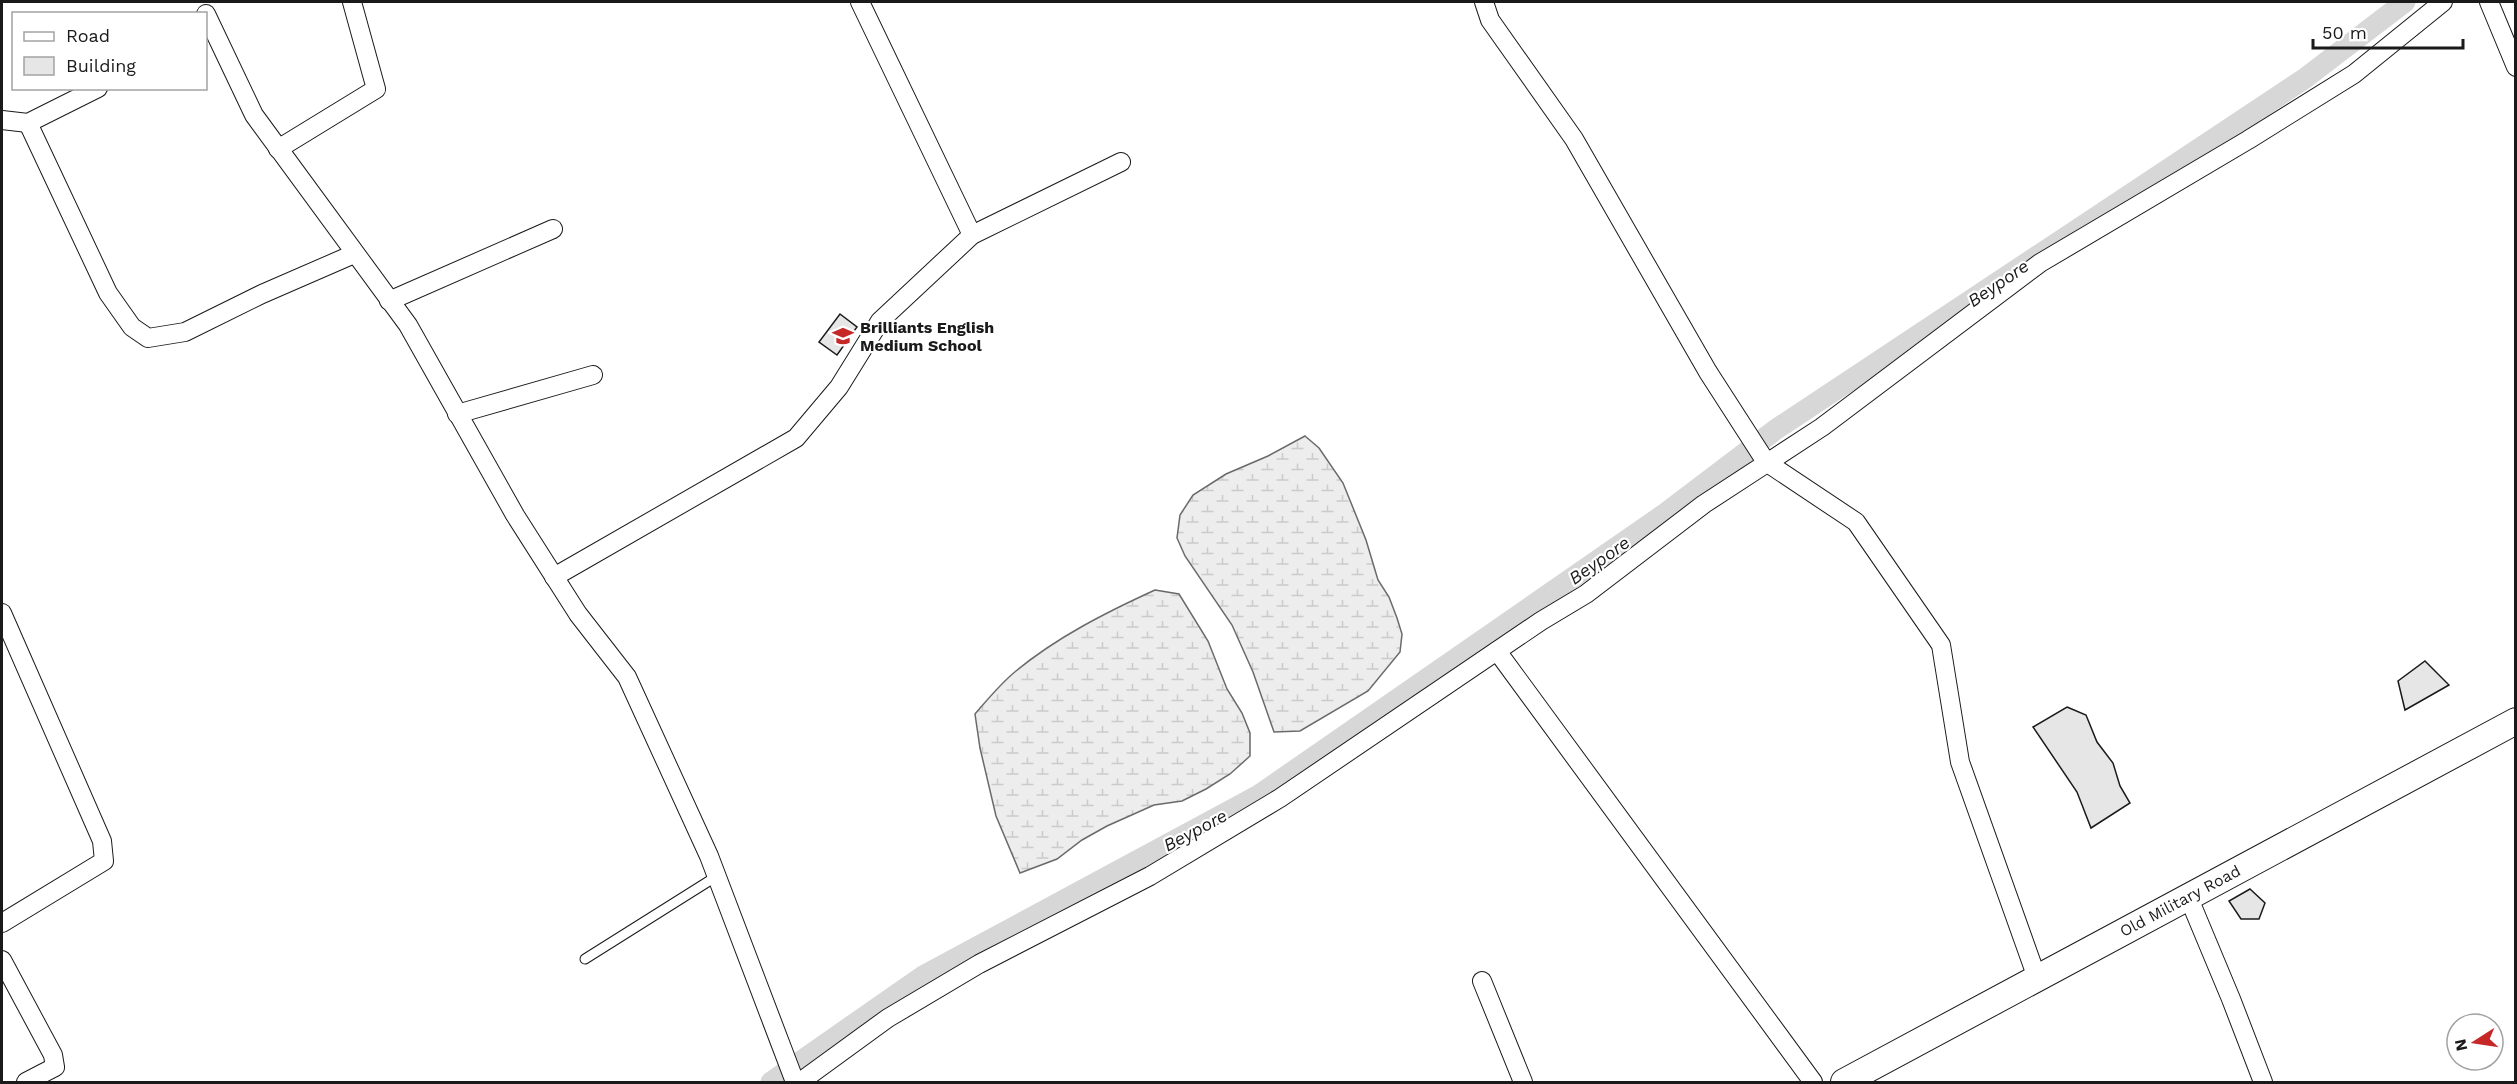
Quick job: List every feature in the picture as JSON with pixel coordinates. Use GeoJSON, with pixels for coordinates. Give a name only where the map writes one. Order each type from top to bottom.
{"type":"FeatureCollection","features":[{"type":"Feature","properties":{"kind":"main road","name":"Old Military Road"},"geometry":{"type":"LineString","coordinates":[[1844,1083],[2516,721]]}},
{"type":"Feature","properties":{"kind":"street"},"geometry":{"type":"LineString","coordinates":[[278,149],[376,89],[352,2]]}},
{"type":"Feature","properties":{"kind":"street"},"geometry":{"type":"LineString","coordinates":[[860,2],[972,235]]}},
{"type":"Feature","properties":{"kind":"street"},"geometry":{"type":"LineString","coordinates":[[1484,2],[1490,20],[1574,139],[1708,372],[1766,462],[1856,522],[1941,645],[1960,762],[2037,978]]}},
{"type":"Feature","properties":{"kind":"street"},"geometry":{"type":"LineString","coordinates":[[800,1083],[888,1018],[979,964],[1150,876],[1280,798],[1540,621],[1586,594],[1704,504],[1822,427],[2040,263],[2248,140],[2354,74],[2443,2]]}},
{"type":"Feature","properties":{"kind":"street"},"geometry":{"type":"LineString","coordinates":[[2489,2],[2516,67]]}},
{"type":"Feature","properties":{"kind":"street"},"geometry":{"type":"LineString","coordinates":[[207,20],[254,115],[408,325],[515,515],[578,614],[627,677],[717,876],[795,1083]]}},
{"type":"Feature","properties":{"kind":"street"},"geometry":{"type":"LineString","coordinates":[[2,120],[28,123],[94,90]]}},
{"type":"Feature","properties":{"kind":"street"},"geometry":{"type":"LineString","coordinates":[[28,123],[108,293],[132,327],[148,338],[185,332],[262,294],[354,254]]}},
{"type":"Feature","properties":{"kind":"street"},"geometry":{"type":"LineString","coordinates":[[554,577],[796,438],[838,387],[880,321],[972,235],[1121,162]]}},
{"type":"Feature","properties":{"kind":"street"},"geometry":{"type":"LineString","coordinates":[[389,301],[553,229]]}},
{"type":"Feature","properties":{"kind":"street"},"geometry":{"type":"LineString","coordinates":[[457,414],[593,375]]}},
{"type":"Feature","properties":{"kind":"street"},"geometry":{"type":"LineString","coordinates":[[2,613],[102,841],[104,861],[2,923]]}},
{"type":"Feature","properties":{"kind":"street"},"geometry":{"type":"LineString","coordinates":[[1497,651],[1813,1083]]}},
{"type":"Feature","properties":{"kind":"street"},"geometry":{"type":"LineString","coordinates":[[2188,896],[2263,1083]]}},
{"type":"Feature","properties":{"kind":"street"},"geometry":{"type":"LineString","coordinates":[[2,960],[53,1055],[55,1067],[26,1083]]}},
{"type":"Feature","properties":{"kind":"street"},"geometry":{"type":"LineString","coordinates":[[1482,981],[1523,1083]]}},
{"type":"Feature","properties":{"kind":"lane"},"geometry":{"type":"LineString","coordinates":[[585,959],[717,876]]}},
{"type":"Feature","properties":{"kind":"green space"},"geometry":{"type":"Polygon","coordinates":[[[1305,436],[1319,448],[1343,483],[1366,540],[1378,580],[1389,597],[1402,634],[1400,652],[1368,691],[1300,731],[1274,732],[1253,672],[1232,625],[1185,556],[1177,538],[1180,515],[1193,495],[1226,474],[1268,456],[1305,436]]]}},
{"type":"Feature","properties":{"kind":"green space"},"geometry":{"type":"Polygon","coordinates":[[[1155,590],[1179,594],[1208,641],[1227,689],[1242,713],[1250,733],[1250,756],[1230,774],[1206,789],[1182,801],[1154,805],[1107,826],[1082,840],[1057,859],[1020,873],[996,816],[980,748],[975,714],[1010,676],[1048,647],[1101,616],[1155,590]]]}},
{"type":"Feature","properties":{"kind":"building","name":"Brilliants English Medium School"},"geometry":{"type":"Polygon","coordinates":[[[840,314],[857,327],[837,355],[819,342],[840,314]]]}},
{"type":"Feature","properties":{"kind":"building"},"geometry":{"type":"Polygon","coordinates":[[[2425,661],[2449,685],[2405,710],[2398,681],[2425,661]]]}},
{"type":"Feature","properties":{"kind":"building"},"geometry":{"type":"Polygon","coordinates":[[[2067,707],[2086,715],[2097,742],[2113,763],[2120,786],[2130,803],[2091,828],[2077,792],[2033,727],[2067,707]]]}},
{"type":"Feature","properties":{"kind":"building"},"geometry":{"type":"Polygon","coordinates":[[[2250,889],[2265,903],[2259,919],[2241,919],[2229,901],[2250,889]]]}},
{"type":"Feature","properties":{"kind":"waterway","name":"Beypore"},"geometry":{"type":"LineString","coordinates":[[771,1082],[923,976],[1259,795],[1663,515],[1775,430],[2304,79],[2405,2]]}},
{"type":"Feature","properties":{"kind":"place","name":"Brilliants English Medium School"},"geometry":{"type":"Point","coordinates":[843,336]}}]}
